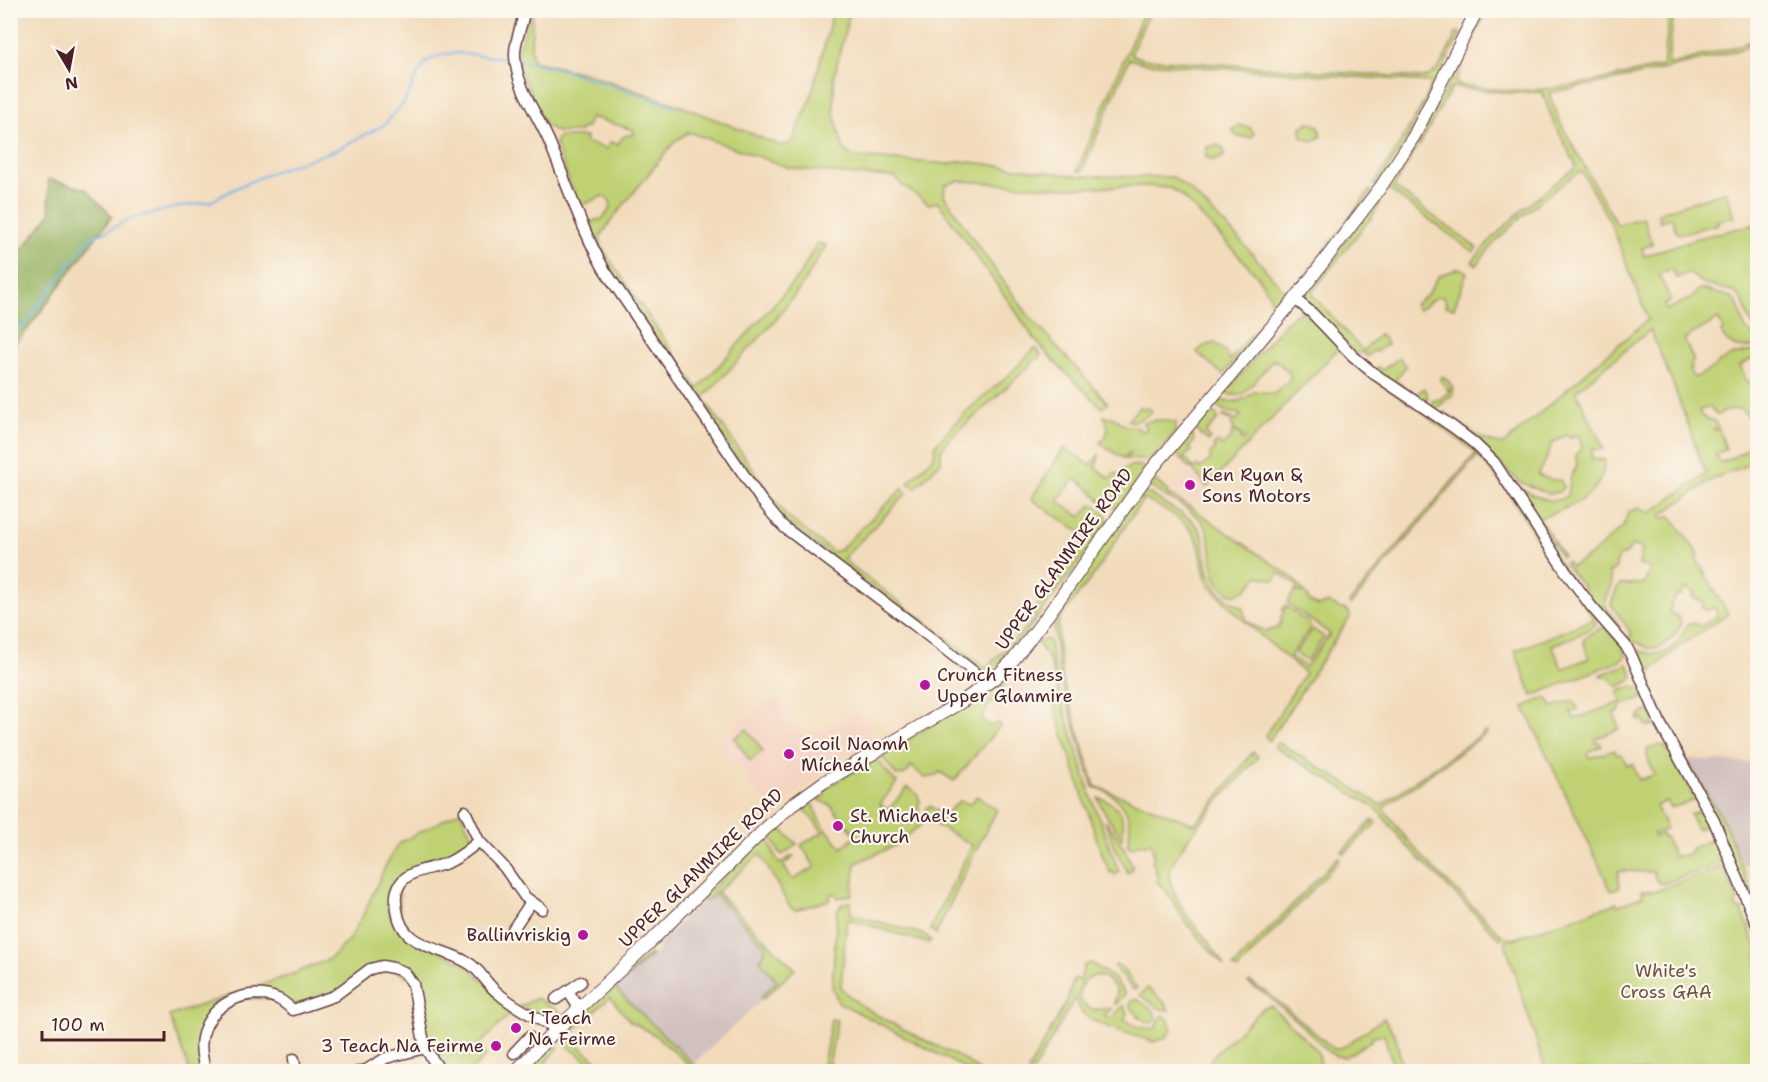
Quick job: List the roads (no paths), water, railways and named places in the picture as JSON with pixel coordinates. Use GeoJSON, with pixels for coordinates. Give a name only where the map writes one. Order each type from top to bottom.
{"type":"FeatureCollection","features":[{"type":"Feature","properties":{"kind":"main road","name":"UPPER GLANMIRE ROAD"},"geometry":{"type":"LineString","coordinates":[[515,1071],[792,805],[824,782],[963,701],[1006,668],[1022,650],[1148,474],[1295,299],[1380,188],[1404,153],[1427,112],[1477,10]]}},
{"type":"Feature","properties":{"kind":"street"},"geometry":{"type":"LineString","coordinates":[[524,10],[523,23],[515,49],[517,69],[590,242],[604,268],[761,500],[779,522],[979,676],[984,685]]}},
{"type":"Feature","properties":{"kind":"street"},"geometry":{"type":"LineString","coordinates":[[1295,299],[1363,365],[1467,437],[1499,468],[1566,572],[1632,657],[1661,725],[1714,821],[1758,927]]}},
{"type":"Feature","properties":{"kind":"street"},"geometry":{"type":"LineString","coordinates":[[465,811],[479,841],[504,867],[531,902],[542,909]]}},
{"type":"Feature","properties":{"kind":"street"},"geometry":{"type":"LineString","coordinates":[[479,841],[453,860],[404,879],[396,894],[397,915],[403,929],[412,939],[471,964],[497,993],[511,1004],[557,1029]]}},
{"type":"Feature","properties":{"kind":"street"},"geometry":{"type":"LineString","coordinates":[[513,929],[531,902]]}},
{"type":"Feature","properties":{"kind":"street"},"geometry":{"type":"LineString","coordinates":[[205,1071],[201,1047],[203,1034],[216,1010],[229,1001],[245,995],[260,994],[280,1000],[293,1010],[334,996],[370,969],[382,966],[404,972],[413,984],[425,1048],[441,1071]]}},
{"type":"Feature","properties":{"kind":"street"},"geometry":{"type":"LineString","coordinates":[[556,999],[581,982]]}},
{"type":"Feature","properties":{"kind":"street"},"geometry":{"type":"LineString","coordinates":[[568,991],[579,1008]]}},
{"type":"Feature","properties":{"kind":"street"},"geometry":{"type":"LineString","coordinates":[[529,1037],[517,1049],[530,1056]]}},
{"type":"Feature","properties":{"kind":"street"},"geometry":{"type":"LineString","coordinates":[[358,1071],[366,1070],[386,1058],[425,1048]]}},
{"type":"Feature","properties":{"kind":"street"},"geometry":{"type":"LineString","coordinates":[[294,1059],[296,1071]]}},
{"type":"Feature","properties":{"kind":"waterway"},"geometry":{"type":"LineString","coordinates":[[10,331],[23,326],[89,239],[133,218],[210,202],[275,171],[336,150],[384,125],[404,103],[418,73],[427,61],[444,54],[457,53],[512,59]]}},
{"type":"Feature","properties":{"kind":"waterway"},"geometry":{"type":"LineString","coordinates":[[521,60],[564,70],[676,107]]}},
{"type":"Feature","properties":{"kind":"place","name":"Ken Ryan & Sons Motors"},"geometry":{"type":"Point","coordinates":[1190,485]}},
{"type":"Feature","properties":{"kind":"place","name":"Crunch Fitness Upper Glanmire"},"geometry":{"type":"Point","coordinates":[925,685]}},
{"type":"Feature","properties":{"kind":"place","name":"Scoil Naomh Mícheál"},"geometry":{"type":"Point","coordinates":[789,754]}},
{"type":"Feature","properties":{"kind":"place","name":"St. Michael's Church"},"geometry":{"type":"Point","coordinates":[838,826]}},
{"type":"Feature","properties":{"kind":"place","name":"Ballinvriskig"},"geometry":{"type":"Point","coordinates":[583,935]}},
{"type":"Feature","properties":{"kind":"place","name":"1 Teach Na Feirme"},"geometry":{"type":"Point","coordinates":[516,1028]}},
{"type":"Feature","properties":{"kind":"place","name":"3 Teach Na Feirme"},"geometry":{"type":"Point","coordinates":[496,1046]}},
{"type":"Feature","properties":{"kind":"park label","name":"White's Cross GAA"},"geometry":{"type":"Point","coordinates":[1666,981]}}]}
